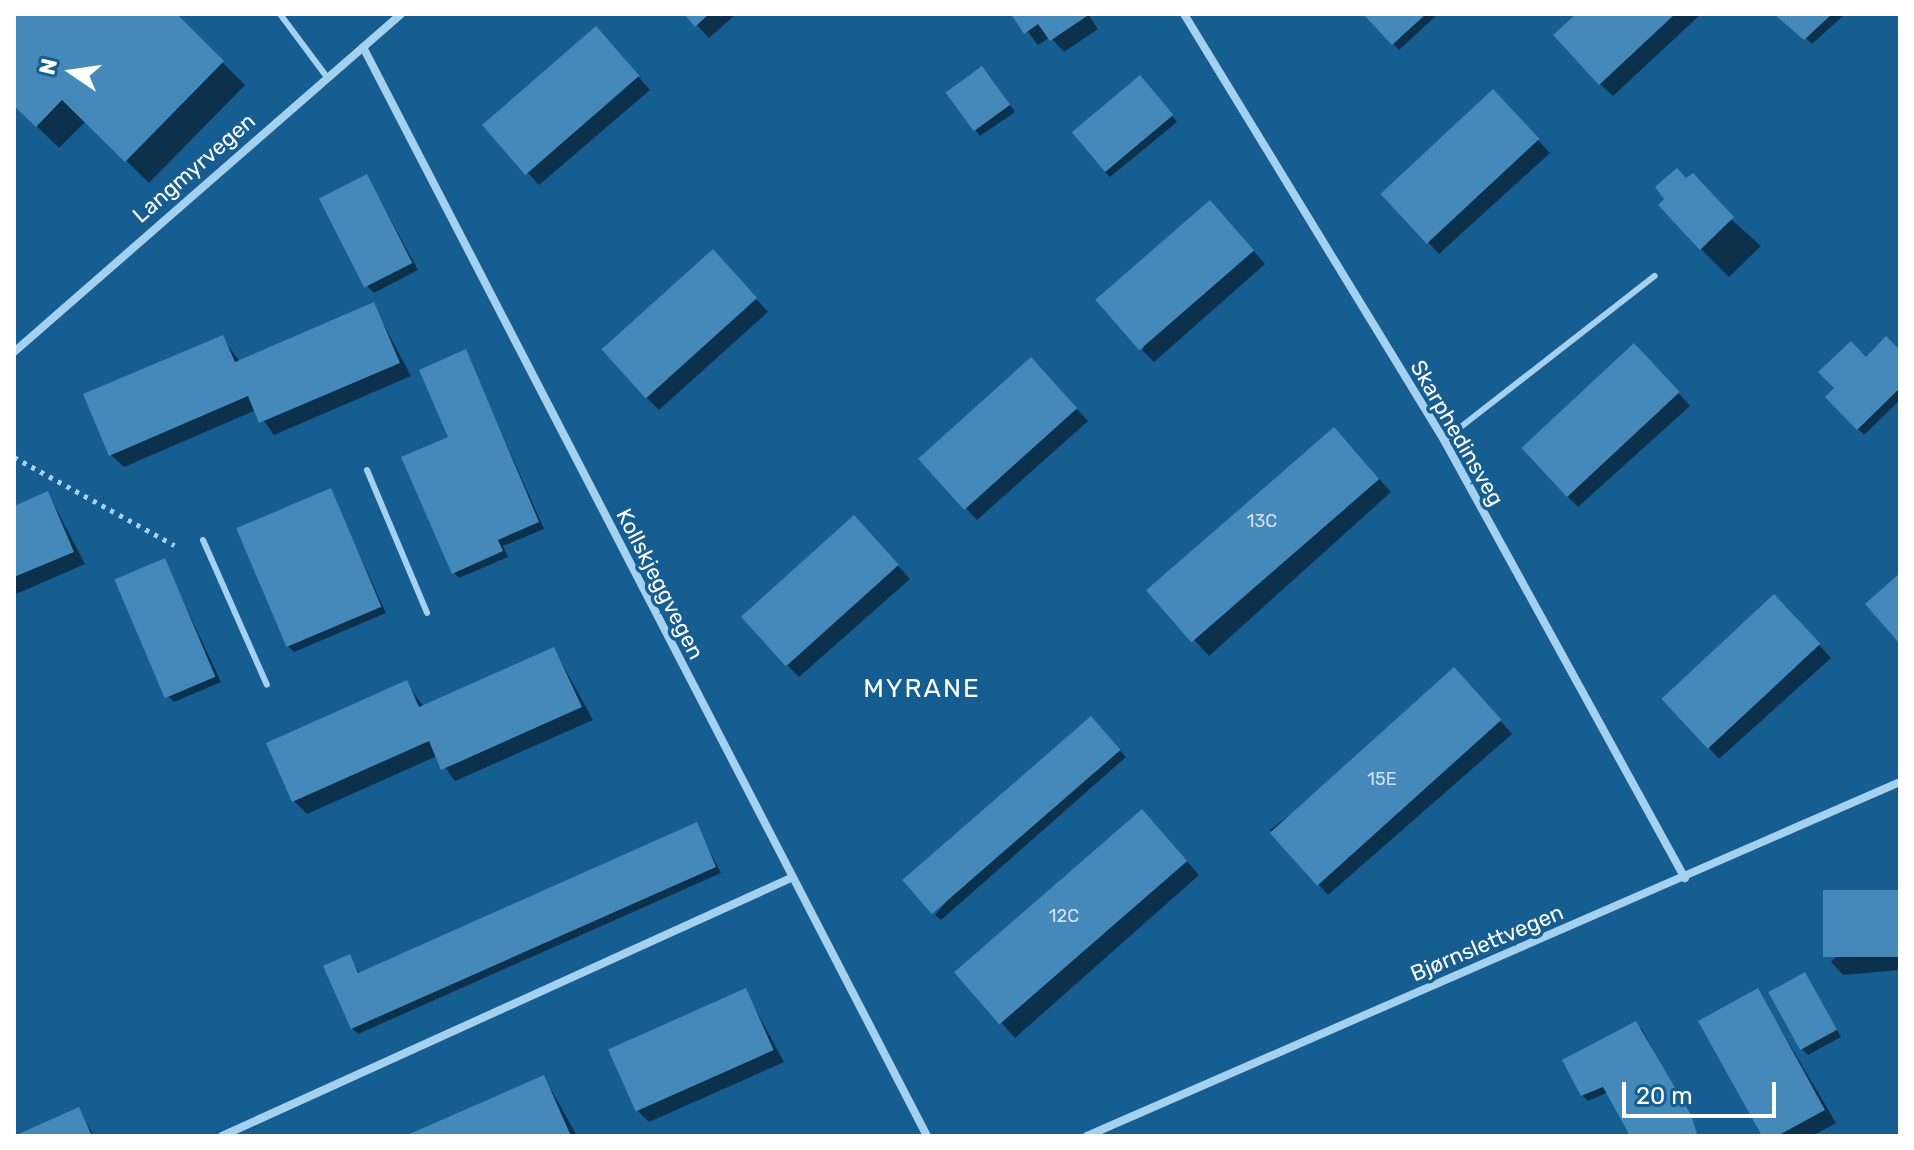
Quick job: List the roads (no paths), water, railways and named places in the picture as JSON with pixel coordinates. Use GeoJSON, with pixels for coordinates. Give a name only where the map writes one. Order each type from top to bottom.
{"type":"FeatureCollection","features":[{"type":"Feature","properties":{"kind":"street","name":"Langmyrvegen"},"geometry":{"type":"LineString","coordinates":[[14,352],[401,14]]}},
{"type":"Feature","properties":{"kind":"street","name":"Skarphedinsveg"},"geometry":{"type":"LineString","coordinates":[[1184,14],[1444,440],[1685,878]]}},
{"type":"Feature","properties":{"kind":"street","name":"Kollskjeggvegen"},"geometry":{"type":"LineString","coordinates":[[363,47],[927,1136]]}},
{"type":"Feature","properties":{"kind":"street","name":"Bjørnslettvegen"},"geometry":{"type":"LineString","coordinates":[[1087,1136],[1900,782]]}},
{"type":"Feature","properties":{"kind":"street"},"geometry":{"type":"LineString","coordinates":[[222,1136],[791,878]]}},
{"type":"Feature","properties":{"kind":"lane"},"geometry":{"type":"LineString","coordinates":[[280,14],[327,77]]}},
{"type":"Feature","properties":{"kind":"lane"},"geometry":{"type":"LineString","coordinates":[[1444,440],[1655,276]]}},
{"type":"Feature","properties":{"kind":"lane"},"geometry":{"type":"LineString","coordinates":[[367,470],[427,613]]}},
{"type":"Feature","properties":{"kind":"lane"},"geometry":{"type":"LineString","coordinates":[[203,540],[267,685]]}},
{"type":"Feature","properties":{"kind":"district","name":"MYRANE"},"geometry":{"type":"Point","coordinates":[922,689]}}]}
